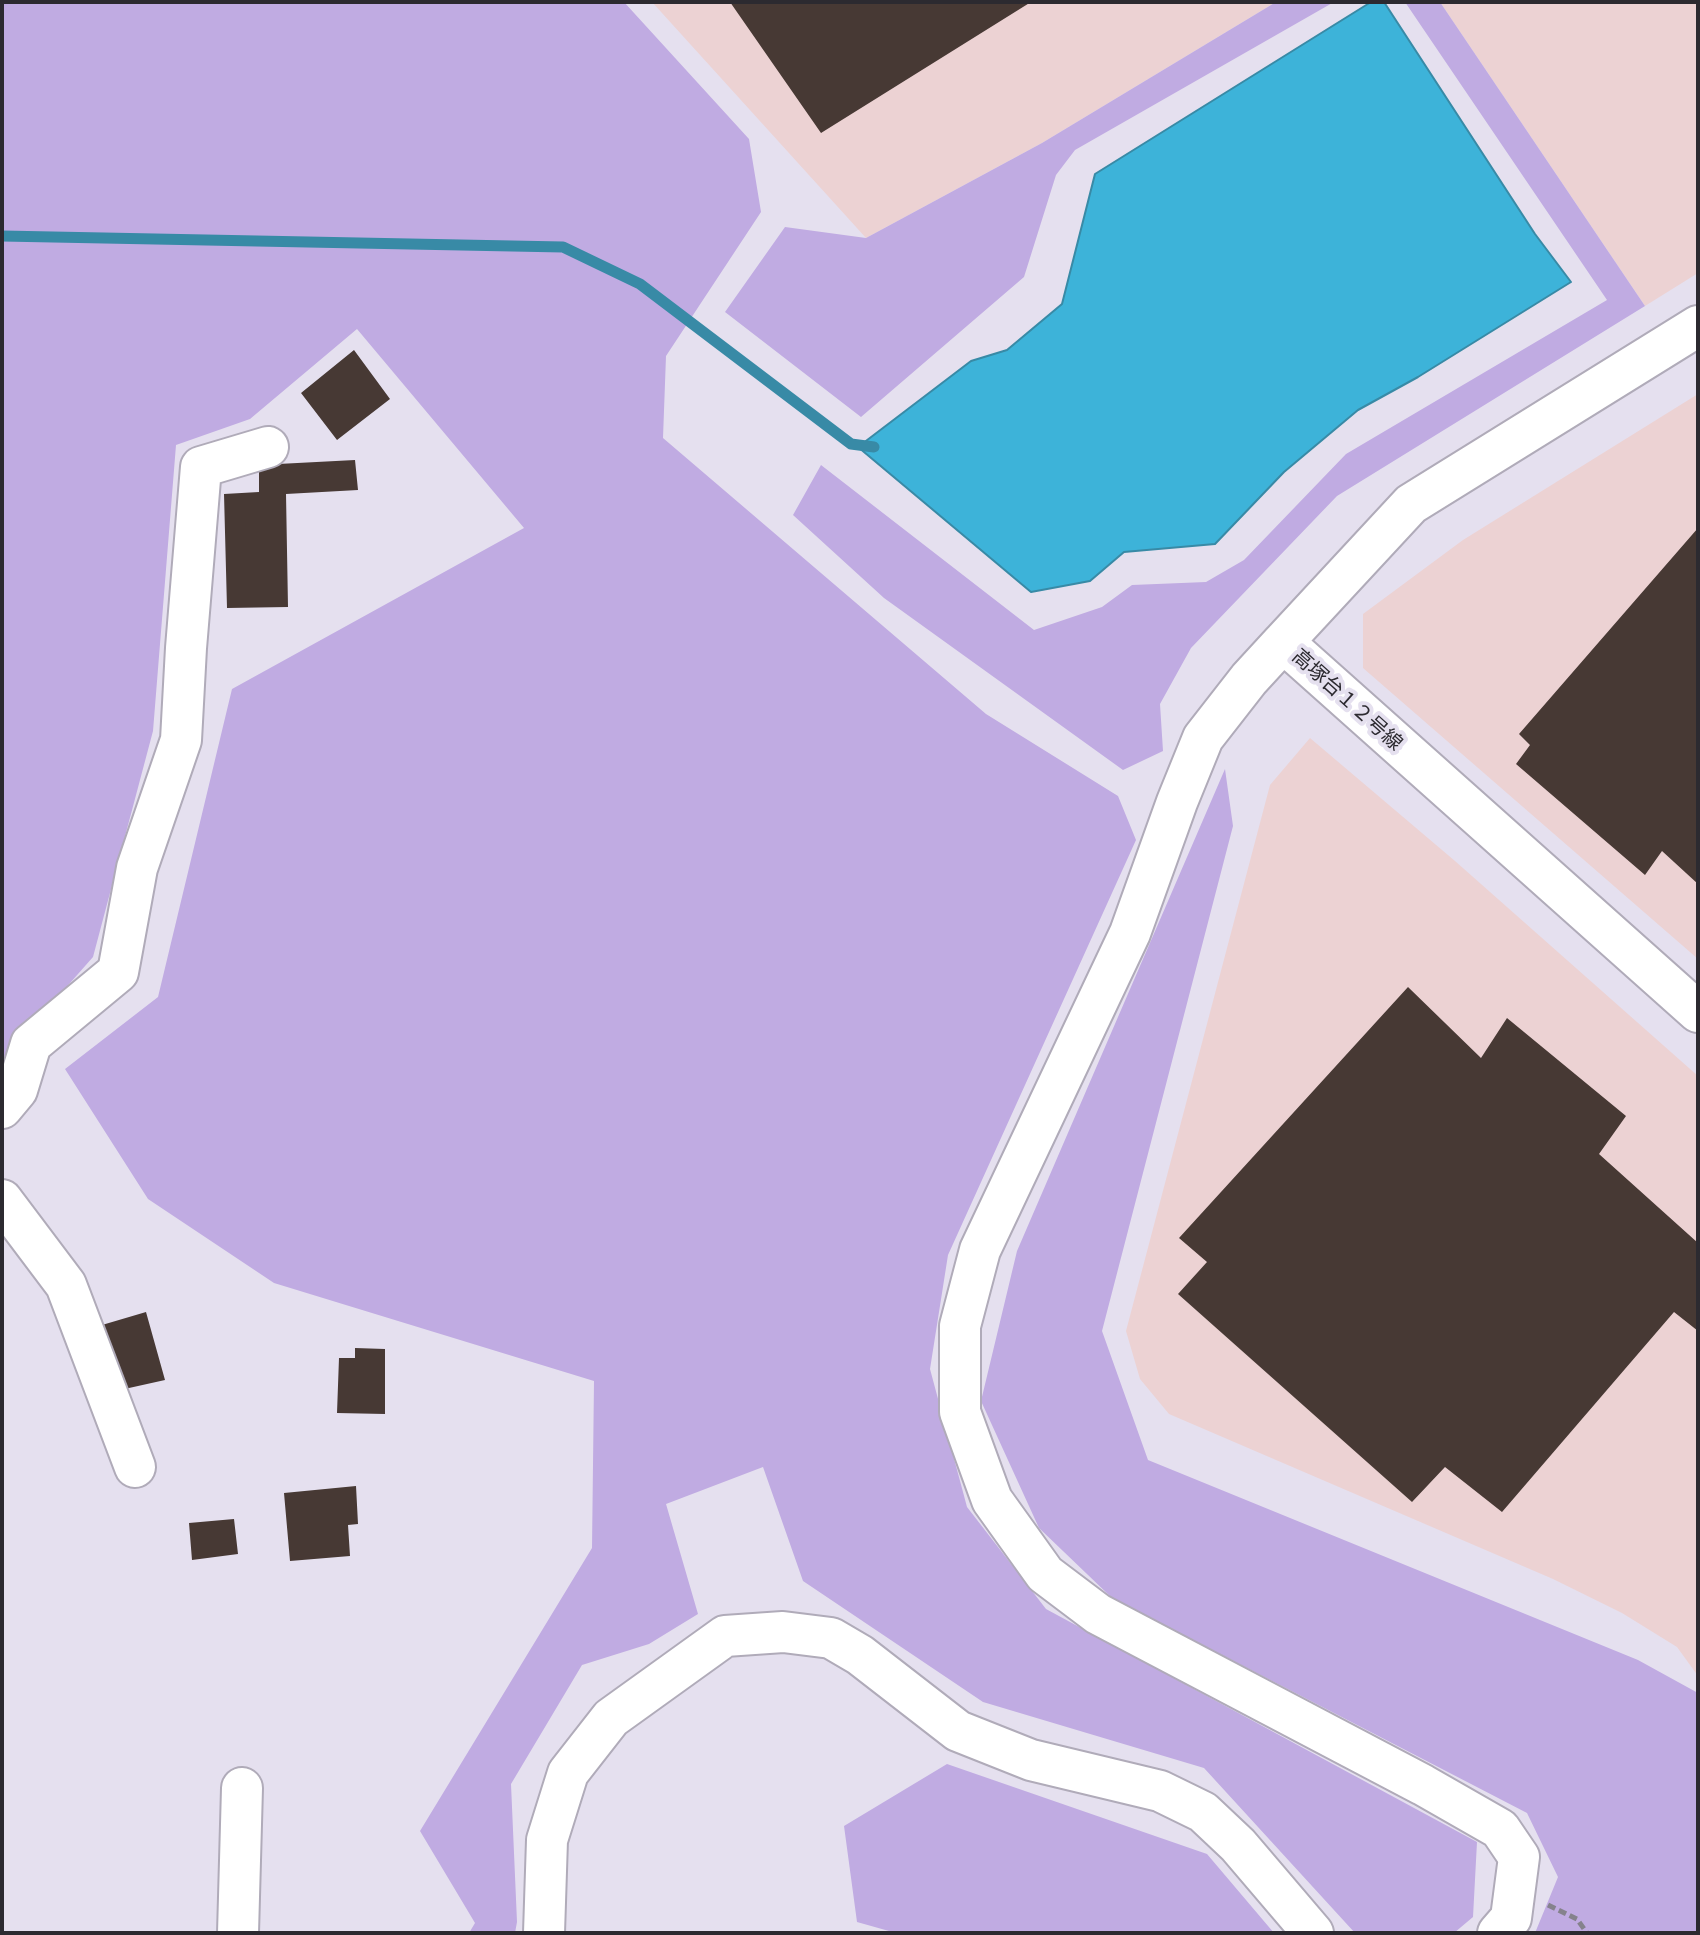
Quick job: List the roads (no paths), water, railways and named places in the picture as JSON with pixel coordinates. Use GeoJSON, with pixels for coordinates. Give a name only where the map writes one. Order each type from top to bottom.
{"type":"FeatureCollection","features":[{"type":"Feature","properties":{"kind":"street","name":"高塚台１２号線"},"geometry":{"type":"LineString","coordinates":[[1698,326],[1411,504],[1283,642],[1698,1012]]}},
{"type":"Feature","properties":{"kind":"street"},"geometry":{"type":"LineString","coordinates":[[2,1108],[17,1090],[31,1044],[118,972],[137,868],[181,740],[201,467],[268,447]]}},
{"type":"Feature","properties":{"kind":"street"},"geometry":{"type":"LineString","coordinates":[[1283,642],[1249,679],[1203,738],[1130,933],[980,1250],[960,1326],[960,1412],[992,1500],[1045,1574],[1098,1614],[1423,1785],[1500,1829],[1519,1857],[1511,1918],[1498,1933]]}},
{"type":"Feature","properties":{"kind":"street"},"geometry":{"type":"LineString","coordinates":[[2,1200],[66,1285],[135,1467]]}},
{"type":"Feature","properties":{"kind":"street"},"geometry":{"type":"LineString","coordinates":[[544,1933],[547,1840],[568,1773],[611,1718],[725,1636],[783,1632],[831,1638],[860,1655],[958,1731],[1031,1760],[1160,1791],[1203,1812],[1238,1845],[1313,1933]]}},
{"type":"Feature","properties":{"kind":"street"},"geometry":{"type":"LineString","coordinates":[[238,1933],[242,1788]]}},
{"type":"Feature","properties":{"kind":"water"},"geometry":{"type":"Polygon","coordinates":[[[1371,2],[1384,2],[1535,234],[1571,282],[1418,377],[1358,410],[1284,472],[1215,544],[1124,552],[1090,581],[1031,592],[858,447],[971,361],[1007,350],[1062,304],[1095,174],[1371,2]]]}},
{"type":"Feature","properties":{"kind":"waterway"},"geometry":{"type":"LineString","coordinates":[[2,236],[563,247],[640,284],[851,444],[874,447]]}}]}
